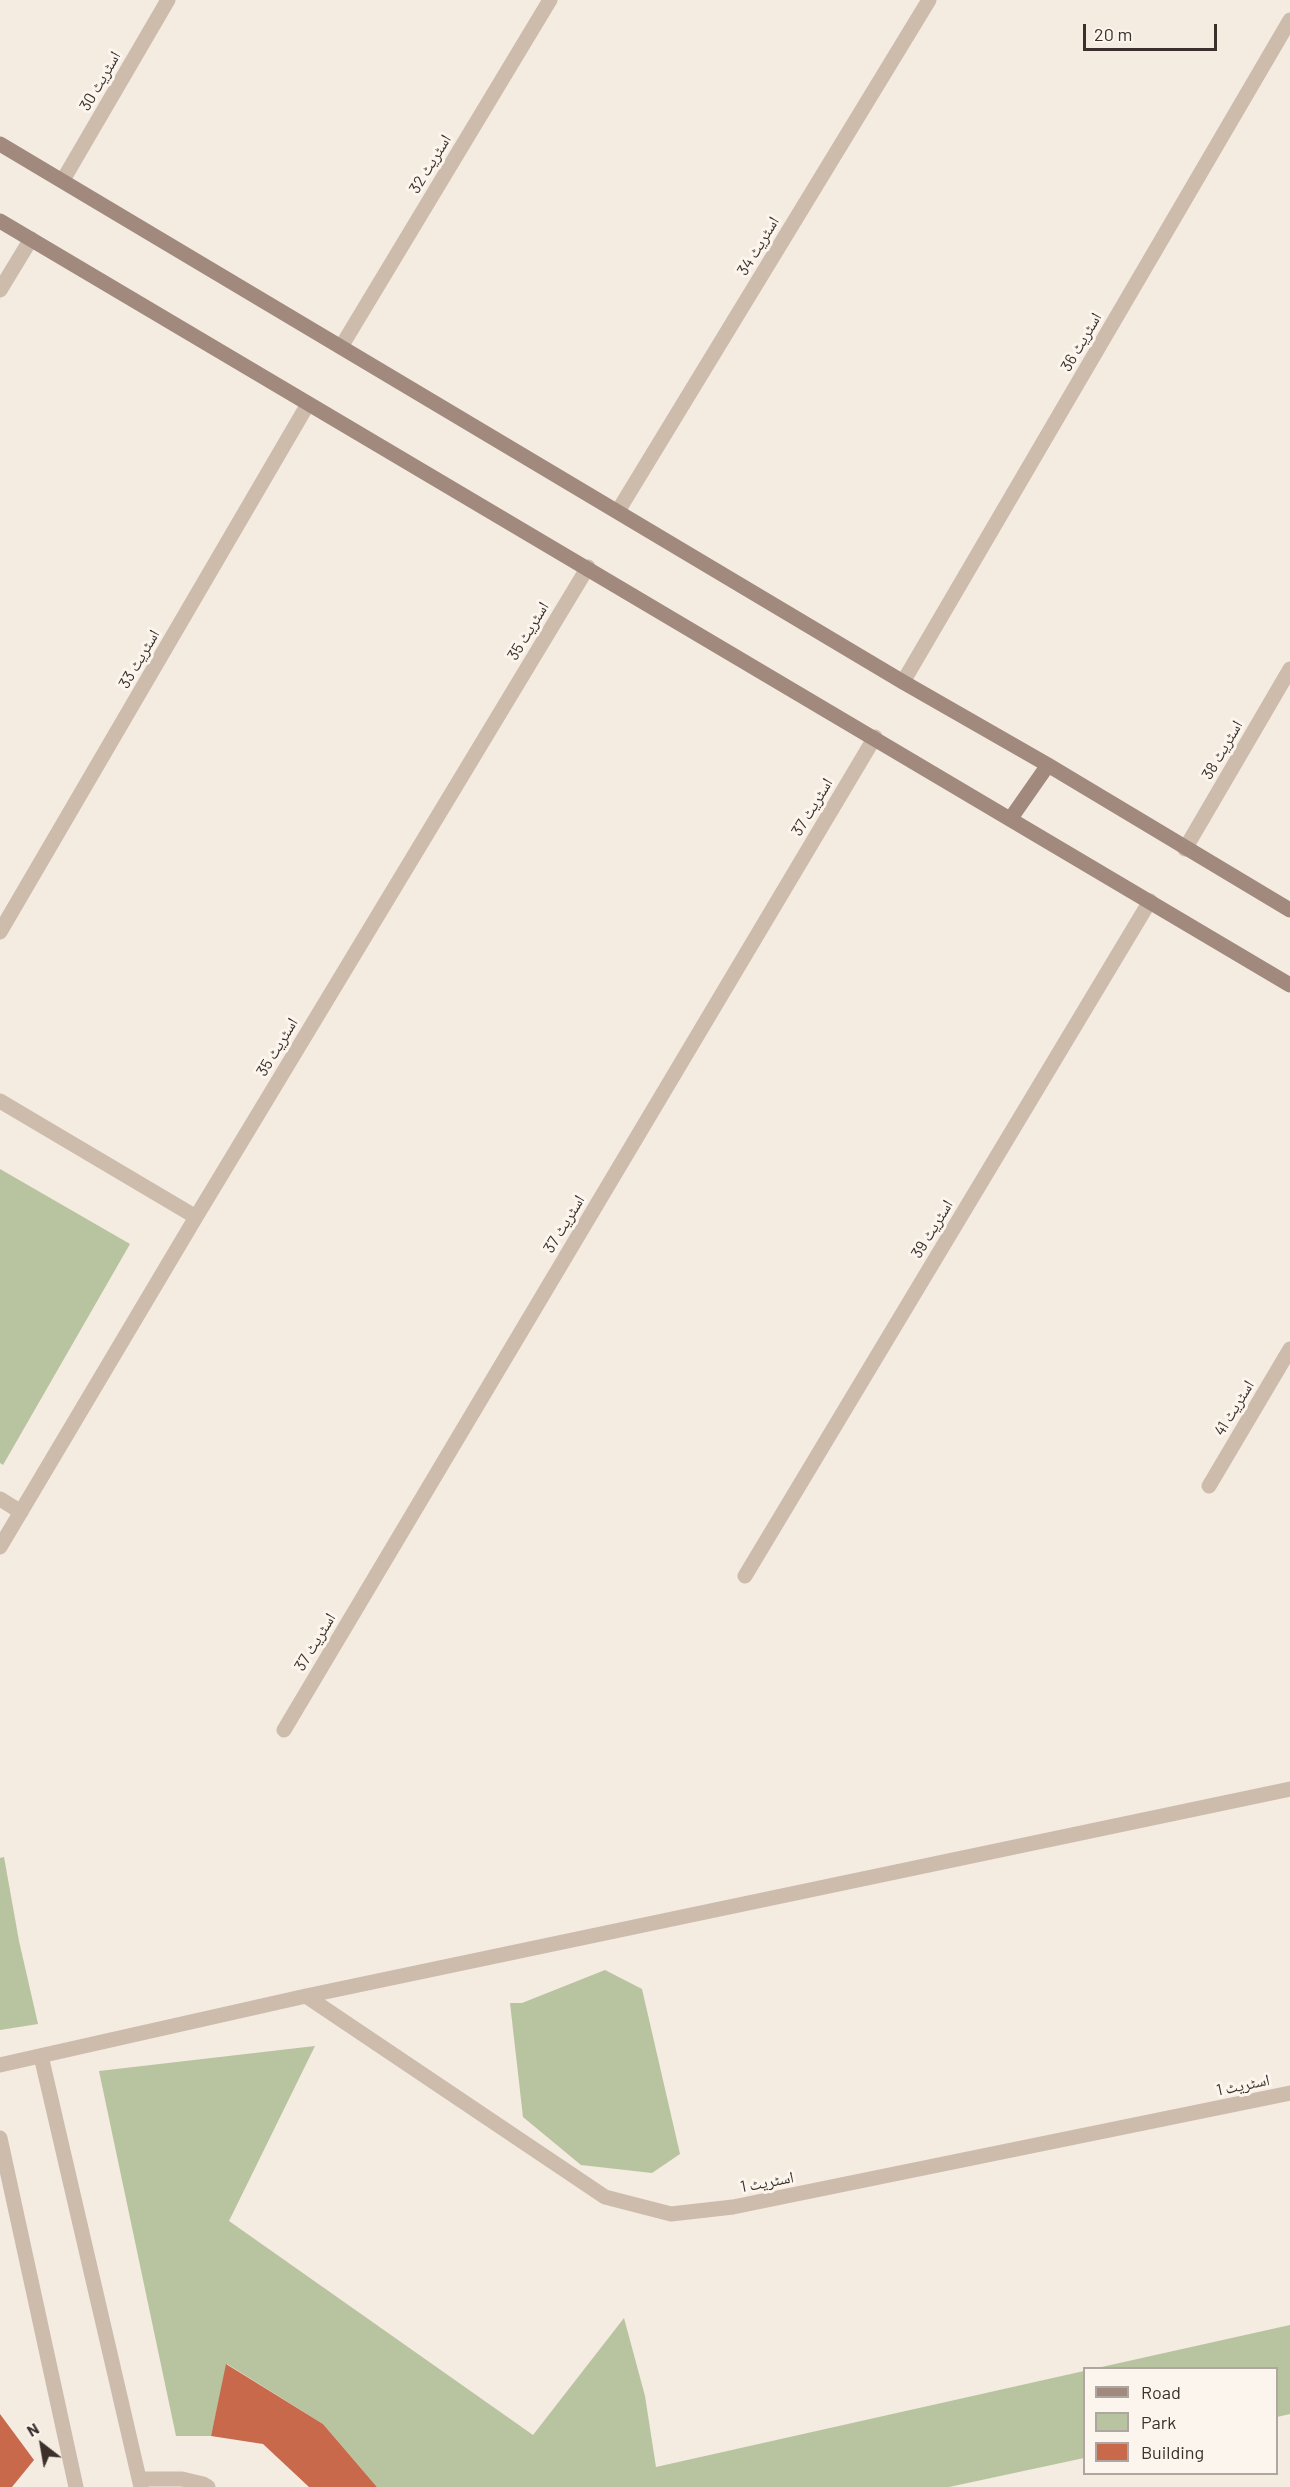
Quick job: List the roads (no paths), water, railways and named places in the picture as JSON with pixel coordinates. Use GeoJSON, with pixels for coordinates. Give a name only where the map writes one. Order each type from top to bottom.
{"type":"FeatureCollection","features":[{"type":"Feature","properties":{"kind":"street","name":"اسٹریٹ 30"},"geometry":{"type":"LineString","coordinates":[[63,180],[168,0]]}},
{"type":"Feature","properties":{"kind":"street","name":"اسٹریٹ 32"},"geometry":{"type":"LineString","coordinates":[[341,347],[550,0]]}},
{"type":"Feature","properties":{"kind":"street","name":"اسٹریٹ 34"},"geometry":{"type":"LineString","coordinates":[[618,511],[929,0]]}},
{"type":"Feature","properties":{"kind":"street","name":"اسٹریٹ 36"},"geometry":{"type":"LineString","coordinates":[[903,682],[1290,20]]}},
{"type":"Feature","properties":{"kind":"street"},"geometry":{"type":"LineString","coordinates":[[0,144],[1290,910]]}},
{"type":"Feature","properties":{"kind":"street"},"geometry":{"type":"LineString","coordinates":[[0,221],[588,567],[1290,985]]}},
{"type":"Feature","properties":{"kind":"street"},"geometry":{"type":"LineString","coordinates":[[0,290],[31,239]]}},
{"type":"Feature","properties":{"kind":"street","name":"اسٹریٹ 33"},"geometry":{"type":"LineString","coordinates":[[0,932],[308,404]]}},
{"type":"Feature","properties":{"kind":"street","name":"اسٹریٹ 35"},"geometry":{"type":"LineString","coordinates":[[0,1547],[588,567]]}},
{"type":"Feature","properties":{"kind":"street","name":"اسٹریٹ 38"},"geometry":{"type":"LineString","coordinates":[[1185,849],[1290,669]]}},
{"type":"Feature","properties":{"kind":"street","name":"اسٹریٹ 37"},"geometry":{"type":"LineString","coordinates":[[284,1730],[875,737]]}},
{"type":"Feature","properties":{"kind":"street"},"geometry":{"type":"LineString","coordinates":[[1011,818],[1048,765]]}},
{"type":"Feature","properties":{"kind":"street","name":"اسٹریٹ 39"},"geometry":{"type":"LineString","coordinates":[[745,1576],[1150,901]]}},
{"type":"Feature","properties":{"kind":"street"},"geometry":{"type":"LineString","coordinates":[[0,1101],[196,1217]]}},
{"type":"Feature","properties":{"kind":"street","name":"اسٹریٹ 41"},"geometry":{"type":"LineString","coordinates":[[1209,1486],[1290,1349]]}},
{"type":"Feature","properties":{"kind":"street"},"geometry":{"type":"LineString","coordinates":[[0,1499],[21,1512]]}},
{"type":"Feature","properties":{"kind":"street"},"geometry":{"type":"LineString","coordinates":[[0,2065],[306,1996],[1290,1789]]}},
{"type":"Feature","properties":{"kind":"street","name":"اسٹریٹ 1"},"geometry":{"type":"LineString","coordinates":[[306,1996],[605,2197],[671,2214],[733,2207],[1290,2093]]}},
{"type":"Feature","properties":{"kind":"street"},"geometry":{"type":"LineString","coordinates":[[40,2056],[140,2483],[182,2479],[208,2487]]}},
{"type":"Feature","properties":{"kind":"street"},"geometry":{"type":"LineString","coordinates":[[0,2138],[76,2487]]}}]}
